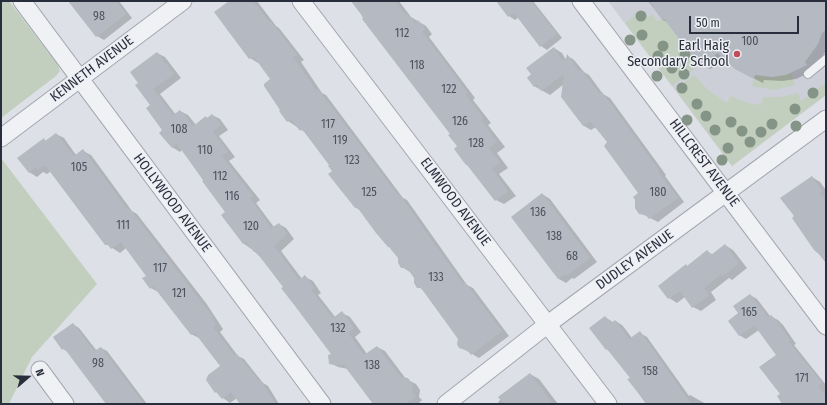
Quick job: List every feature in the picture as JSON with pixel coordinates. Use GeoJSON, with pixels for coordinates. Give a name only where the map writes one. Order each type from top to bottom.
{"type":"FeatureCollection","features":[{"type":"Feature","properties":{"kind":"street","name":"HOLLYWOOD AVENUE"},"geometry":{"type":"LineString","coordinates":[[22,1],[322,404]]}},
{"type":"Feature","properties":{"kind":"street","name":"KENNETH AVENUE"},"geometry":{"type":"LineString","coordinates":[[1,138],[183,1]]}},
{"type":"Feature","properties":{"kind":"street","name":"ELMWOOD AVENUE"},"geometry":{"type":"LineString","coordinates":[[301,1],[608,404]]}},
{"type":"Feature","properties":{"kind":"street","name":"HILLCREST AVENUE"},"geometry":{"type":"LineString","coordinates":[[581,1],[826,326]]}},
{"type":"Feature","properties":{"kind":"street","name":"DUDLEY AVENUE"},"geometry":{"type":"LineString","coordinates":[[446,404],[548,324],[826,119]]}},
{"type":"Feature","properties":{"kind":"street"},"geometry":{"type":"LineString","coordinates":[[40,370],[65,404]]}},
{"type":"Feature","properties":{"kind":"lane"},"geometry":{"type":"LineString","coordinates":[[808,74],[826,59]]}},
{"type":"Feature","properties":{"kind":"shaded area","name":"Earl Haig Secondary School"},"geometry":{"type":"Polygon","coordinates":[[[608,1],[826,1],[826,95],[732,166],[608,1]]]}},
{"type":"Feature","properties":{"kind":"green space"},"geometry":{"type":"Polygon","coordinates":[[[1,1],[9,1],[58,65],[60,71],[56,76],[1,118],[1,1]]]}},
{"type":"Feature","properties":{"kind":"green space"},"geometry":{"type":"Polygon","coordinates":[[[642,10],[648,17],[652,14],[657,21],[667,17],[676,36],[700,65],[672,86],[625,23],[642,10]]]}},
{"type":"Feature","properties":{"kind":"green space"},"geometry":{"type":"Polygon","coordinates":[[[791,73],[795,85],[774,90],[752,86],[755,74],[772,77],[791,73]]]}},
{"type":"Feature","properties":{"kind":"green space"},"geometry":{"type":"Polygon","coordinates":[[[694,75],[708,90],[727,103],[731,96],[747,103],[761,105],[763,97],[781,97],[798,93],[801,101],[826,83],[826,95],[732,166],[675,89],[694,75]]]}},
{"type":"Feature","properties":{"kind":"green space"},"geometry":{"type":"Polygon","coordinates":[[[1,158],[97,284],[32,357],[9,404],[1,404],[1,158]]]}},
{"type":"Feature","properties":{"kind":"building"},"geometry":{"type":"Polygon","coordinates":[[[68,1],[116,1],[126,14],[96,37],[68,1]]]}},
{"type":"Feature","properties":{"kind":"building"},"geometry":{"type":"Polygon","coordinates":[[[229,1],[253,1],[270,23],[271,22],[297,55],[293,57],[316,90],[318,89],[398,195],[399,194],[463,284],[465,282],[502,331],[471,355],[468,351],[459,348],[457,344],[458,339],[421,288],[417,288],[414,283],[414,278],[407,268],[401,268],[398,263],[398,258],[328,174],[332,171],[328,166],[329,165],[302,129],[300,131],[291,119],[287,122],[279,111],[280,110],[264,86],[264,84],[270,79],[254,57],[249,59],[214,12],[229,1]]]}},
{"type":"Feature","properties":{"kind":"building"},"geometry":{"type":"Polygon","coordinates":[[[352,1],[395,1],[406,16],[408,14],[415,23],[418,20],[425,29],[422,32],[468,93],[466,95],[483,118],[481,120],[497,142],[489,148],[500,163],[492,169],[508,191],[495,201],[454,149],[457,146],[448,135],[450,134],[362,19],[363,18],[360,12],[352,1]]]}},
{"type":"Feature","properties":{"kind":"building"},"geometry":{"type":"Polygon","coordinates":[[[496,1],[531,1],[557,34],[540,47],[514,13],[508,17],[496,1]]]}},
{"type":"Feature","properties":{"kind":"building","name":"Earl Haig Secondary School"},"geometry":{"type":"Polygon","coordinates":[[[649,1],[826,1],[826,30],[822,33],[818,44],[805,62],[807,65],[786,75],[772,77],[755,75],[754,79],[735,69],[718,53],[700,65],[664,19],[662,20],[649,1]]]}},
{"type":"Feature","properties":{"kind":"building"},"geometry":{"type":"Polygon","coordinates":[[[554,47],[562,61],[566,58],[567,54],[579,71],[581,70],[600,94],[602,92],[678,198],[649,219],[646,215],[639,214],[635,208],[635,200],[633,197],[638,193],[604,146],[607,142],[590,121],[583,126],[561,97],[564,74],[541,91],[537,85],[534,87],[527,78],[531,74],[526,68],[554,47]]]}},
{"type":"Feature","properties":{"kind":"building"},"geometry":{"type":"Polygon","coordinates":[[[157,52],[174,74],[153,89],[173,115],[180,110],[193,126],[206,116],[207,118],[212,114],[221,125],[213,131],[228,152],[222,156],[253,196],[250,198],[271,228],[279,223],[287,234],[274,246],[299,280],[305,275],[314,288],[311,290],[333,318],[342,311],[354,328],[348,333],[364,355],[377,346],[401,377],[408,378],[413,385],[412,392],[416,396],[405,404],[373,404],[343,364],[341,366],[329,364],[328,355],[331,354],[281,288],[283,287],[260,257],[246,242],[243,244],[221,215],[225,212],[202,181],[204,180],[177,144],[172,148],[159,133],[162,130],[146,108],[150,105],[135,85],[138,83],[130,72],[157,52]]]}},
{"type":"Feature","properties":{"kind":"building"},"geometry":{"type":"Polygon","coordinates":[[[56,133],[74,156],[83,149],[127,209],[130,209],[213,317],[212,318],[216,325],[213,327],[234,355],[237,354],[259,381],[260,380],[276,404],[240,404],[231,392],[222,399],[216,392],[215,393],[206,380],[208,375],[220,366],[194,332],[191,335],[153,286],[150,289],[142,278],[146,276],[121,242],[111,249],[108,245],[105,245],[45,165],[38,170],[36,167],[29,173],[17,158],[44,138],[45,141],[56,133]]]}},
{"type":"Feature","properties":{"kind":"building"},"geometry":{"type":"Polygon","coordinates":[[[812,176],[822,191],[820,193],[826,202],[826,260],[814,250],[792,218],[794,216],[780,198],[812,176]]]}},
{"type":"Feature","properties":{"kind":"building"},"geometry":{"type":"Polygon","coordinates":[[[542,193],[590,258],[566,276],[565,274],[558,279],[511,217],[542,193]]]}},
{"type":"Feature","properties":{"kind":"building"},"geometry":{"type":"Polygon","coordinates":[[[725,244],[739,263],[723,276],[721,274],[704,288],[709,295],[692,308],[680,291],[668,299],[658,286],[707,250],[711,255],[725,244]]]}},
{"type":"Feature","properties":{"kind":"building"},"geometry":{"type":"Polygon","coordinates":[[[750,294],[768,317],[771,315],[776,320],[790,340],[788,341],[822,383],[818,386],[826,396],[826,404],[782,404],[777,396],[780,394],[759,367],[776,355],[754,325],[739,336],[728,321],[738,313],[733,306],[750,294]]]}},
{"type":"Feature","properties":{"kind":"building"},"geometry":{"type":"Polygon","coordinates":[[[605,316],[611,323],[615,320],[629,339],[640,331],[691,404],[647,404],[627,379],[630,378],[589,328],[605,316]]]}},
{"type":"Feature","properties":{"kind":"building"},"geometry":{"type":"Polygon","coordinates":[[[73,323],[94,351],[101,347],[144,404],[106,404],[64,348],[62,350],[53,337],[73,323]]]}},
{"type":"Feature","properties":{"kind":"building"},"geometry":{"type":"Polygon","coordinates":[[[530,373],[553,404],[504,404],[498,397],[530,373]]]}},
{"type":"Feature","properties":{"kind":"place","name":"Earl Haig Secondary School"},"geometry":{"type":"Point","coordinates":[737,54]}}]}
